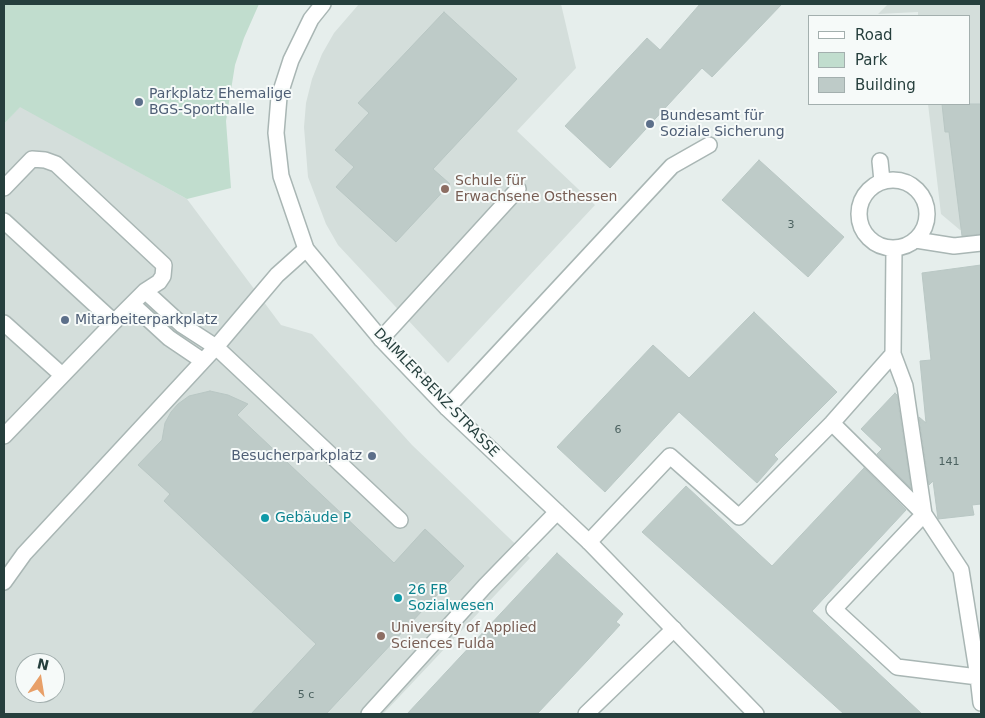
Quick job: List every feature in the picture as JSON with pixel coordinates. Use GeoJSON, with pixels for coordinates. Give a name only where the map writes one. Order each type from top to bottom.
{"type":"FeatureCollection","features":[{"type":"Feature","properties":{"kind":"street","name":"DAIMLER-BENZ-STRASSE"},"geometry":{"type":"LineString","coordinates":[[323,4],[311,19],[291,60],[279,97],[276,133],[281,176],[306,249],[381,339],[447,408],[589,542],[756,714]]}},
{"type":"Feature","properties":{"kind":"street"},"geometry":{"type":"LineString","coordinates":[[447,408],[672,166],[709,145]]}},
{"type":"Feature","properties":{"kind":"street"},"geometry":{"type":"LineString","coordinates":[[4,188],[32,159],[45,160],[56,164],[164,265],[163,276],[159,282],[132,304],[6,430]]}},
{"type":"Feature","properties":{"kind":"street"},"geometry":{"type":"LineString","coordinates":[[880,161],[882,181]]}},
{"type":"Feature","properties":{"kind":"street"},"geometry":{"type":"LineString","coordinates":[[882,181],[905,181],[915,187],[923,196],[927,207],[927,219],[924,231],[916,240],[906,246],[894,248],[881,247],[870,240],[862,231],[858,219],[859,206],[864,194],[872,186],[882,181]]}},
{"type":"Feature","properties":{"kind":"street"},"geometry":{"type":"LineString","coordinates":[[381,339],[518,189]]}},
{"type":"Feature","properties":{"kind":"street"},"geometry":{"type":"LineString","coordinates":[[4,221],[114,322]]}},
{"type":"Feature","properties":{"kind":"street"},"geometry":{"type":"LineString","coordinates":[[916,240],[954,246],[981,244]]}},
{"type":"Feature","properties":{"kind":"street"},"geometry":{"type":"LineString","coordinates":[[894,248],[893,354],[905,386],[924,514]]}},
{"type":"Feature","properties":{"kind":"street"},"geometry":{"type":"LineString","coordinates":[[4,582],[24,554],[216,348],[277,275],[306,249]]}},
{"type":"Feature","properties":{"kind":"street"},"geometry":{"type":"LineString","coordinates":[[145,292],[182,324],[216,348],[400,520]]}},
{"type":"Feature","properties":{"kind":"street"},"geometry":{"type":"LineString","coordinates":[[132,304],[169,338],[204,361]]}},
{"type":"Feature","properties":{"kind":"street"},"geometry":{"type":"LineString","coordinates":[[4,322],[62,375]]}},
{"type":"Feature","properties":{"kind":"street"},"geometry":{"type":"LineString","coordinates":[[589,542],[670,456],[739,517],[832,423],[893,354]]}},
{"type":"Feature","properties":{"kind":"street"},"geometry":{"type":"LineString","coordinates":[[832,423],[924,514],[961,570],[981,703]]}},
{"type":"Feature","properties":{"kind":"street"},"geometry":{"type":"LineString","coordinates":[[369,714],[485,586],[557,512]]}},
{"type":"Feature","properties":{"kind":"street"},"geometry":{"type":"LineString","coordinates":[[924,514],[834,609],[897,667],[978,677]]}},
{"type":"Feature","properties":{"kind":"street"},"geometry":{"type":"LineString","coordinates":[[586,714],[674,629]]}},
{"type":"Feature","properties":{"kind":"shaded area","name":"Schule für Erwachsene Osthessen"},"geometry":{"type":"Polygon","coordinates":[[[359,4],[561,4],[576,68],[517,131],[595,205],[448,363],[338,245],[326,224],[308,177],[304,127],[306,103],[312,79],[322,54],[334,33],[359,4]]]}},
{"type":"Feature","properties":{"kind":"shaded area"},"geometry":{"type":"Polygon","coordinates":[[[888,4],[981,4],[981,227],[960,230],[941,214],[928,105],[970,105],[970,15],[918,15],[918,12],[878,14],[888,4]]]}},
{"type":"Feature","properties":{"kind":"shaded area"},"geometry":{"type":"Polygon","coordinates":[[[20,106],[187,199],[281,325],[312,334],[412,445],[530,558],[383,714],[4,714],[4,124],[20,106]]]}},
{"type":"Feature","properties":{"kind":"green space"},"geometry":{"type":"Polygon","coordinates":[[[4,4],[259,4],[244,38],[235,65],[226,121],[231,188],[187,199],[20,107],[4,124],[4,4]]]}},
{"type":"Feature","properties":{"kind":"building"},"geometry":{"type":"Polygon","coordinates":[[[700,4],[782,4],[712,77],[702,68],[610,168],[565,126],[647,38],[660,50],[700,4]]]}},
{"type":"Feature","properties":{"kind":"building"},"geometry":{"type":"Polygon","coordinates":[[[444,12],[517,79],[433,169],[450,184],[396,242],[336,187],[354,167],[335,150],[369,113],[358,103],[444,12]]]}},
{"type":"Feature","properties":{"kind":"building"},"geometry":{"type":"Polygon","coordinates":[[[981,104],[981,234],[962,236],[949,132],[945,132],[942,105],[981,104]]]}},
{"type":"Feature","properties":{"kind":"building"},"geometry":{"type":"Polygon","coordinates":[[[759,160],[844,237],[808,277],[722,200],[759,160]]]}},
{"type":"Feature","properties":{"kind":"building"},"geometry":{"type":"Polygon","coordinates":[[[981,265],[981,504],[972,505],[974,515],[938,519],[933,481],[929,485],[919,417],[926,423],[920,361],[931,360],[922,273],[981,265]]]}},
{"type":"Feature","properties":{"kind":"building"},"geometry":{"type":"Polygon","coordinates":[[[754,312],[837,392],[774,455],[778,459],[757,483],[679,412],[605,492],[557,447],[653,345],[689,378],[754,312]]]}},
{"type":"Feature","properties":{"kind":"building"},"geometry":{"type":"Polygon","coordinates":[[[210,391],[228,395],[248,404],[237,415],[394,563],[425,529],[464,566],[326,714],[251,714],[316,644],[164,501],[170,494],[138,465],[162,440],[165,423],[178,404],[189,396],[210,391]]]}},
{"type":"Feature","properties":{"kind":"building"},"geometry":{"type":"Polygon","coordinates":[[[895,393],[897,395],[911,488],[877,454],[882,449],[861,429],[895,393]]]}},
{"type":"Feature","properties":{"kind":"building"},"geometry":{"type":"Polygon","coordinates":[[[864,468],[906,510],[812,611],[922,714],[844,714],[642,532],[686,486],[772,566],[864,468]]]}},
{"type":"Feature","properties":{"kind":"building"},"geometry":{"type":"Polygon","coordinates":[[[557,553],[623,614],[616,622],[620,625],[587,661],[537,714],[407,714],[557,553]]]}},
{"type":"Feature","properties":{"kind":"place","name":"Parkplatz Ehemalige BGS-Sporthalle"},"geometry":{"type":"Point","coordinates":[139,102]}},
{"type":"Feature","properties":{"kind":"place","name":"Bundesamt für Soziale Sicherung"},"geometry":{"type":"Point","coordinates":[650,124]}},
{"type":"Feature","properties":{"kind":"place","name":"Schule für Erwachsene Osthessen"},"geometry":{"type":"Point","coordinates":[445,189]}},
{"type":"Feature","properties":{"kind":"place","name":"Mitarbeiterparkplatz"},"geometry":{"type":"Point","coordinates":[65,320]}},
{"type":"Feature","properties":{"kind":"place","name":"Besucherparkplatz"},"geometry":{"type":"Point","coordinates":[372,456]}},
{"type":"Feature","properties":{"kind":"place","name":"Gebäude P"},"geometry":{"type":"Point","coordinates":[265,518]}},
{"type":"Feature","properties":{"kind":"place","name":"26 FB Sozialwesen"},"geometry":{"type":"Point","coordinates":[398,598]}},
{"type":"Feature","properties":{"kind":"place","name":"University of Applied Sciences Fulda"},"geometry":{"type":"Point","coordinates":[381,636]}}]}
